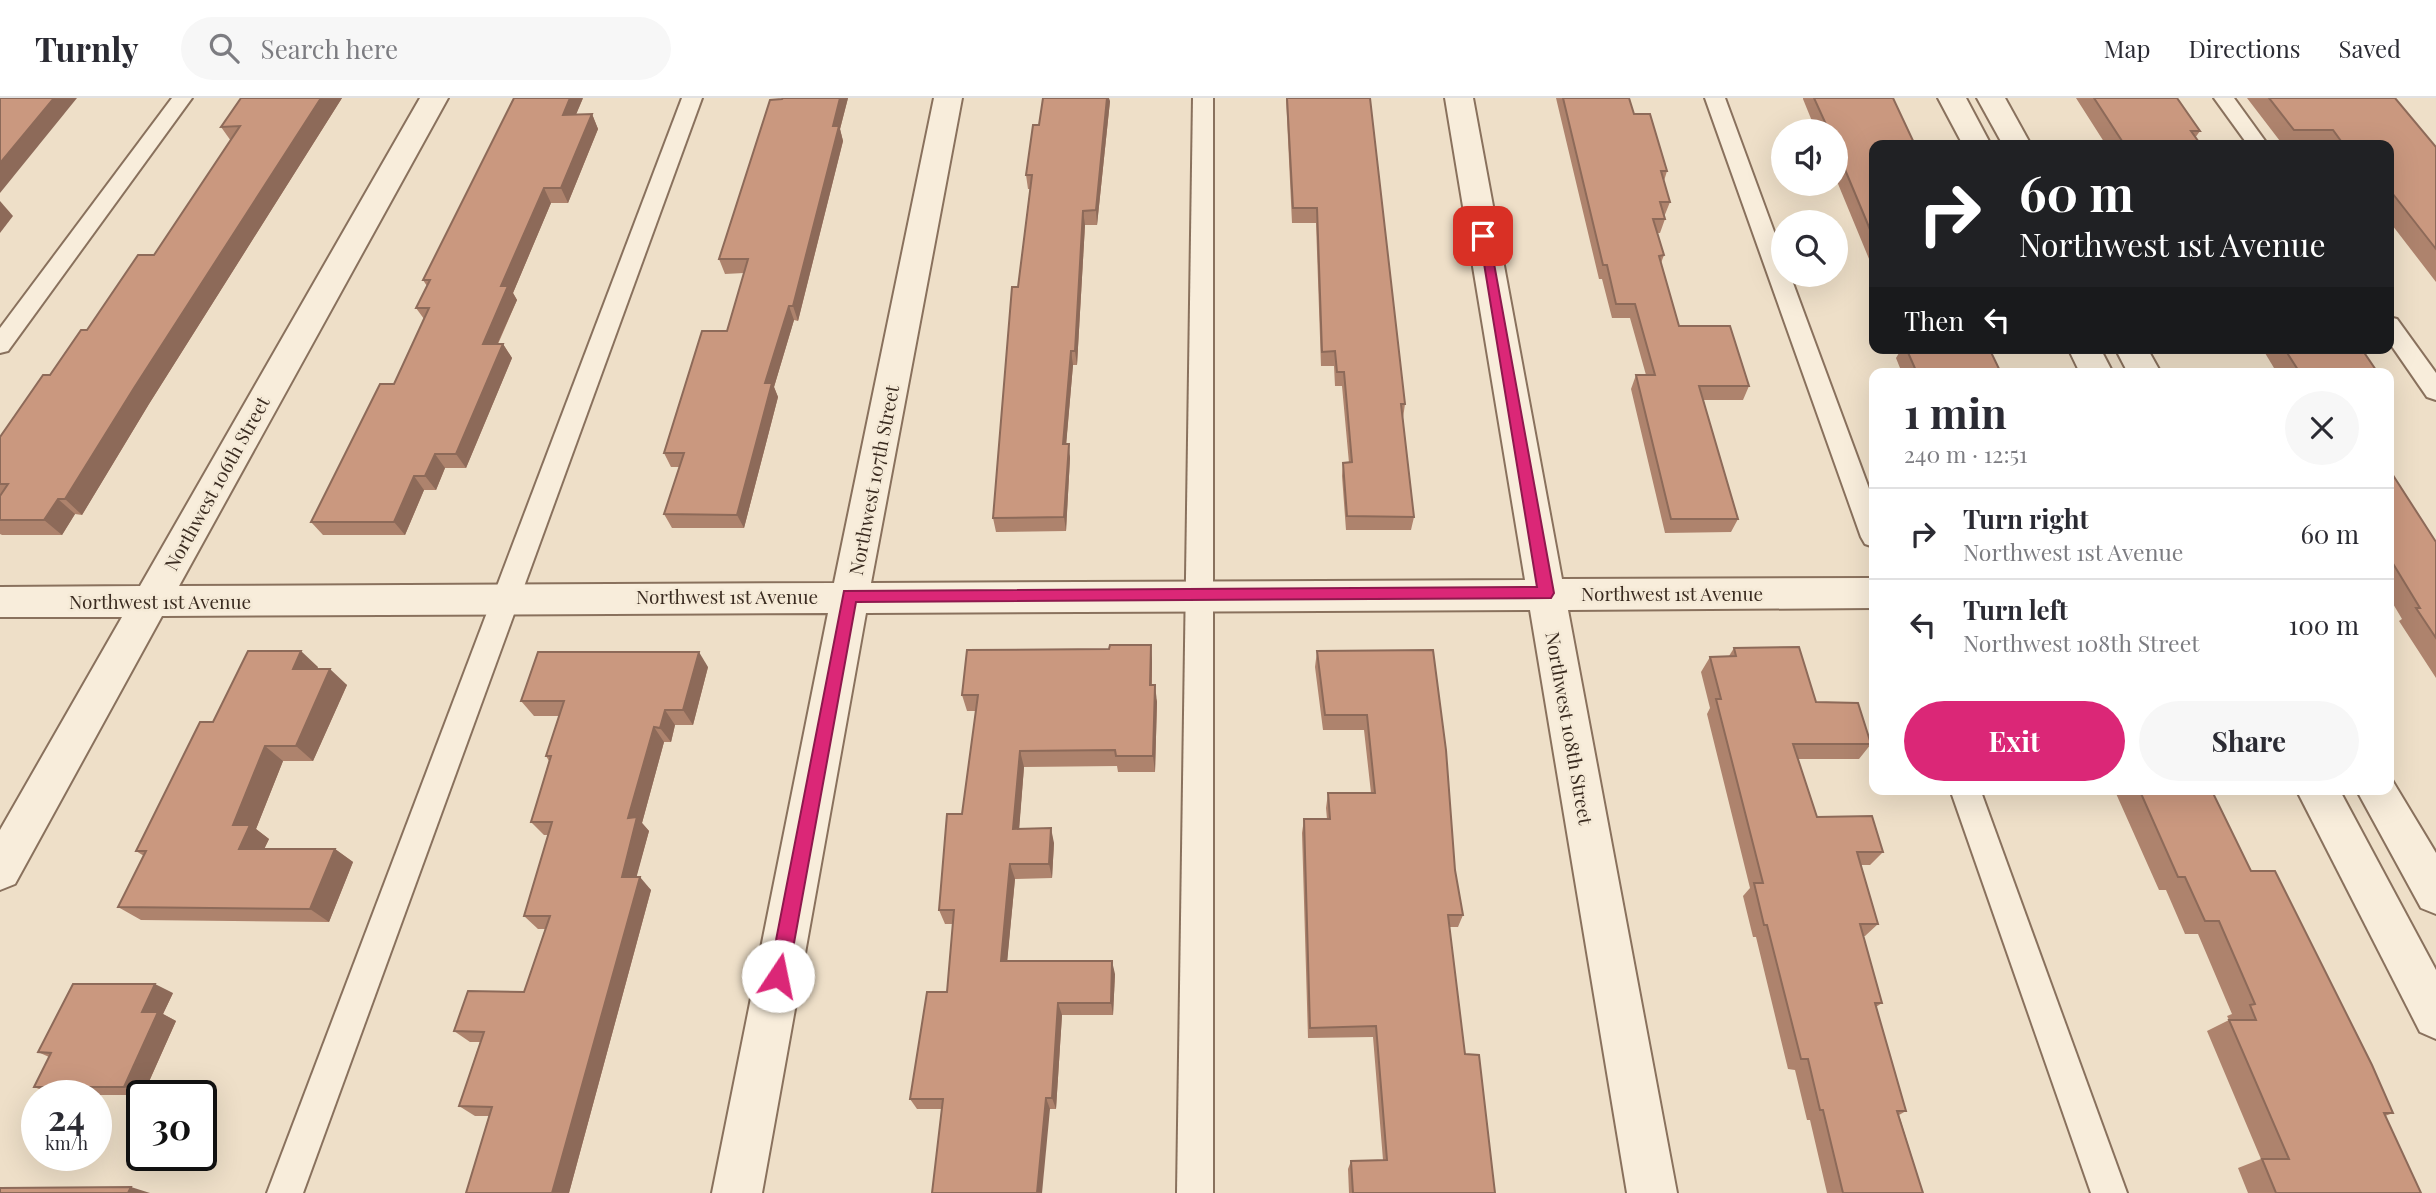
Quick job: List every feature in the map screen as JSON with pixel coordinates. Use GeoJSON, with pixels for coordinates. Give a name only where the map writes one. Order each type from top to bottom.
{"type":"FeatureCollection","features":[{"type":"Feature","properties":{"kind":"street","name":"Northwest 106th Street"},"geometry":{"type":"LineString","coordinates":[[0,870],[434,98]]}},
{"type":"Feature","properties":{"kind":"street","name":"Northwest 107th Street"},"geometry":{"type":"LineString","coordinates":[[737,1193],[948,98]]}},
{"type":"Feature","properties":{"kind":"street","name":"Northwest 108th Street"},"geometry":{"type":"LineString","coordinates":[[1459,98],[1653,1193]]}},
{"type":"Feature","properties":{"kind":"street"},"geometry":{"type":"LineString","coordinates":[[1952,98],[1974,140]]}},
{"type":"Feature","properties":{"kind":"street"},"geometry":{"type":"LineString","coordinates":[[1991,98],[2014,140]]}},
{"type":"Feature","properties":{"kind":"street","name":"Northwest 1st Avenue"},"geometry":{"type":"LineString","coordinates":[[0,602],[508,597],[1869,593]]}},
{"type":"Feature","properties":{"kind":"street"},"geometry":{"type":"LineString","coordinates":[[2320,795],[2436,1016]]}},
{"type":"Feature","properties":{"kind":"street"},"geometry":{"type":"LineString","coordinates":[[2380,795],[2436,894]]}},
{"type":"Feature","properties":{"kind":"lane"},"geometry":{"type":"LineString","coordinates":[[0,345],[182,98]]}},
{"type":"Feature","properties":{"kind":"lane"},"geometry":{"type":"LineString","coordinates":[[285,1193],[692,98]]}},
{"type":"Feature","properties":{"kind":"lane"},"geometry":{"type":"LineString","coordinates":[[1195,1193],[1203,98]]}},
{"type":"Feature","properties":{"kind":"lane"},"geometry":{"type":"LineString","coordinates":[[1715,98],[1869,523]]}},
{"type":"Feature","properties":{"kind":"lane"},"geometry":{"type":"LineString","coordinates":[[2224,98],[2254,140]]}},
{"type":"Feature","properties":{"kind":"lane"},"geometry":{"type":"LineString","coordinates":[[2394,332],[2436,390]]}},
{"type":"Feature","properties":{"kind":"lane"},"geometry":{"type":"LineString","coordinates":[[1967,795],[2109,1193]]}},
{"type":"Feature","properties":{"kind":"building"},"geometry":{"type":"Polygon","coordinates":[[[0,98],[54,98],[0,163],[0,98]]]}},
{"type":"Feature","properties":{"kind":"building"},"geometry":{"type":"Polygon","coordinates":[[[241,98],[321,98],[65,499],[58,499],[44,520],[0,520],[0,496],[8,484],[0,484],[0,437],[43,375],[50,375],[81,330],[87,330],[138,255],[154,255],[240,126],[221,127],[241,98]]]}},
{"type":"Feature","properties":{"kind":"building"},"geometry":{"type":"Polygon","coordinates":[[[514,98],[570,98],[563,115],[592,114],[561,188],[544,188],[501,286],[508,286],[483,344],[503,344],[456,454],[435,454],[425,476],[414,476],[394,522],[311,522],[380,384],[394,384],[429,308],[416,308],[430,280],[423,280],[514,98]]]}},
{"type":"Feature","properties":{"kind":"building"},"geometry":{"type":"Polygon","coordinates":[[[840,98],[833,126],[839,126],[793,306],[789,306],[765,383],[772,383],[737,515],[664,514],[684,453],[664,453],[702,331],[727,331],[748,259],[719,259],[770,100],[840,98]]]}},
{"type":"Feature","properties":{"kind":"building"},"geometry":{"type":"Polygon","coordinates":[[[1043,98],[1107,98],[1096,210],[1083,211],[1075,351],[1071,351],[1063,444],[1069,444],[1064,517],[993,518],[1012,287],[1018,287],[1032,175],[1026,175],[1033,125],[1039,125],[1043,98]]]}},
{"type":"Feature","properties":{"kind":"building"},"geometry":{"type":"Polygon","coordinates":[[[1287,98],[1370,98],[1405,404],[1401,404],[1414,517],[1347,516],[1343,463],[1352,462],[1344,372],[1337,372],[1335,351],[1322,352],[1317,208],[1293,208],[1287,98]]]}},
{"type":"Feature","properties":{"kind":"building"},"geometry":{"type":"Polygon","coordinates":[[[1563,98],[1629,98],[1634,114],[1650,114],[1667,171],[1661,171],[1670,202],[1660,202],[1665,219],[1653,219],[1664,255],[1659,256],[1679,326],[1730,326],[1749,386],[1699,386],[1738,519],[1671,519],[1636,375],[1655,375],[1635,304],[1616,304],[1607,265],[1603,265],[1563,98]]]}},
{"type":"Feature","properties":{"kind":"building"},"geometry":{"type":"Polygon","coordinates":[[[1814,98],[1893,98],[1913,140],[1869,140],[1869,227],[1848,177],[1848,119],[1824,119],[1814,98]]]}},
{"type":"Feature","properties":{"kind":"building"},"geometry":{"type":"Polygon","coordinates":[[[2094,98],[2177,98],[2200,131],[2191,131],[2197,140],[2121,140],[2094,98]]]}},
{"type":"Feature","properties":{"kind":"building"},"geometry":{"type":"Polygon","coordinates":[[[2269,98],[2395,98],[2436,147],[2436,249],[2394,195],[2394,140],[2340,140],[2333,130],[2294,130],[2269,98]]]}},
{"type":"Feature","properties":{"kind":"building"},"geometry":{"type":"Polygon","coordinates":[[[1909,354],[1992,354],[1999,368],[1915,368],[1909,354]]]}},
{"type":"Feature","properties":{"kind":"building"},"geometry":{"type":"Polygon","coordinates":[[[2288,354],[2365,354],[2375,368],[2297,368],[2288,354]]]}},
{"type":"Feature","properties":{"kind":"building"},"geometry":{"type":"Polygon","coordinates":[[[2394,477],[2436,542],[2436,638],[2416,608],[2420,608],[2394,565],[2394,477]]]}},
{"type":"Feature","properties":{"kind":"building"},"geometry":{"type":"Polygon","coordinates":[[[1110,645],[1151,645],[1150,685],[1155,685],[1153,756],[1116,756],[1115,750],[1020,751],[1013,829],[1051,828],[1049,864],[1010,864],[1001,961],[1112,961],[1111,1003],[1058,1003],[1052,1098],[1046,1098],[1037,1193],[932,1193],[943,1099],[910,1099],[927,992],[947,992],[954,910],[939,910],[947,814],[962,814],[978,695],[962,695],[967,650],[1109,649],[1110,645]]]}},
{"type":"Feature","properties":{"kind":"building"},"geometry":{"type":"Polygon","coordinates":[[[1799,647],[1816,702],[1858,703],[1869,744],[1793,744],[1817,817],[1872,816],[1883,852],[1857,852],[1878,924],[1860,924],[1882,1003],[1875,1003],[1906,1111],[1897,1111],[1923,1193],[1843,1193],[1808,1059],[1801,1059],[1767,925],[1764,925],[1754,883],[1763,883],[1716,699],[1721,699],[1710,657],[1736,656],[1734,648],[1799,647]]]}},
{"type":"Feature","properties":{"kind":"building"},"geometry":{"type":"Polygon","coordinates":[[[1433,650],[1446,750],[1455,870],[1463,915],[1448,915],[1465,1054],[1479,1055],[1495,1193],[1353,1193],[1351,1161],[1387,1160],[1376,1026],[1310,1028],[1304,819],[1330,819],[1328,793],[1375,793],[1367,715],[1325,715],[1317,651],[1433,650]]]}},
{"type":"Feature","properties":{"kind":"building"},"geometry":{"type":"Polygon","coordinates":[[[248,651],[301,651],[293,669],[330,669],[296,746],[265,746],[233,825],[250,825],[239,849],[335,849],[310,909],[118,907],[146,851],[136,851],[200,722],[213,722],[248,651]]]}},
{"type":"Feature","properties":{"kind":"building"},"geometry":{"type":"Polygon","coordinates":[[[538,652],[699,652],[683,710],[665,710],[660,728],[654,727],[628,818],[637,817],[622,877],[640,877],[552,1193],[466,1193],[492,1107],[459,1106],[484,1032],[454,1031],[468,991],[524,992],[550,916],[524,916],[552,822],[531,822],[551,756],[546,756],[564,701],[521,701],[538,652]]]}},
{"type":"Feature","properties":{"kind":"building"},"geometry":{"type":"Polygon","coordinates":[[[2142,795],[2214,795],[2251,871],[2275,871],[2372,1065],[2393,1113],[2384,1113],[2421,1193],[2276,1193],[2262,1159],[2289,1159],[2229,1020],[2256,1020],[2250,1005],[2255,1004],[2219,921],[2205,921],[2185,877],[2178,877],[2142,795]]]}},
{"type":"Feature","properties":{"kind":"building"},"geometry":{"type":"Polygon","coordinates":[[[73,984],[155,984],[142,1012],[158,1012],[124,1087],[112,1087],[112,1080],[38,1080],[51,1053],[38,1052],[73,984]]]}},
{"type":"Feature","properties":{"kind":"building"},"geometry":{"type":"Polygon","coordinates":[[[131,1187],[128,1193],[0,1193],[0,1188],[131,1187]]]}},
{"type":"Feature","properties":{"kind":"route"},"geometry":{"type":"LineString","coordinates":[[778,976],[850,596],[1546,593],[1483,236]]}}]}
